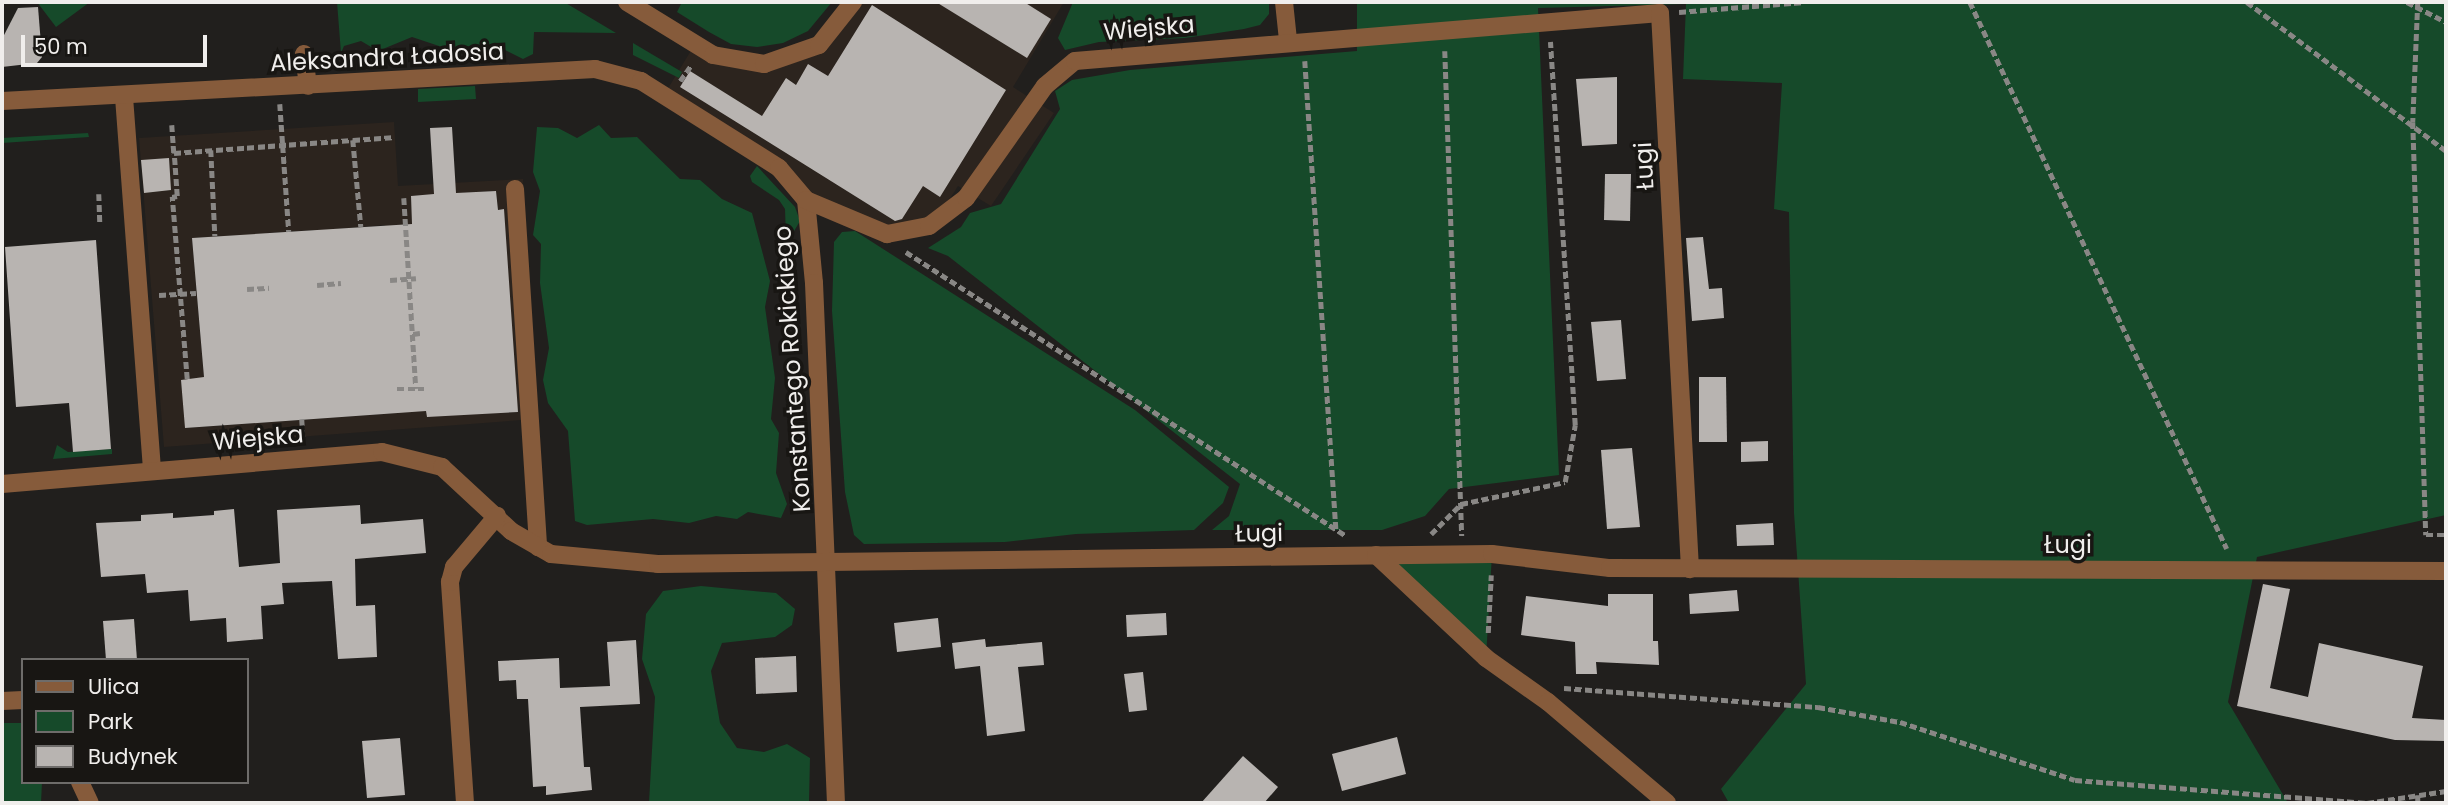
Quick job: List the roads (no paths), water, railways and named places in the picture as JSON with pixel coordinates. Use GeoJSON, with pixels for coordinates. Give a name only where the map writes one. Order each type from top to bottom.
{"type":"FeatureCollection","features":[{"type":"Feature","properties":{"kind":"street"},"geometry":{"type":"LineString","coordinates":[[627,2],[713,55],[764,64],[819,45],[853,2]]}},
{"type":"Feature","properties":{"kind":"street"},"geometry":{"type":"LineString","coordinates":[[1284,2],[1296,40]]}},
{"type":"Feature","properties":{"kind":"street","name":"Wiejska"},"geometry":{"type":"LineString","coordinates":[[806,200],[873,231],[919,231],[954,210],[1045,86],[1075,61],[1296,40],[1661,13]]}},
{"type":"Feature","properties":{"kind":"street","name":"Ługi"},"geometry":{"type":"LineString","coordinates":[[1661,13],[1689,569]]}},
{"type":"Feature","properties":{"kind":"street"},"geometry":{"type":"LineString","coordinates":[[304,54],[307,86]]}},
{"type":"Feature","properties":{"kind":"street","name":"Aleksandra Ładosia"},"geometry":{"type":"LineString","coordinates":[[2,101],[607,71]]}},
{"type":"Feature","properties":{"kind":"street","name":"Konstantego Rokickiego"},"geometry":{"type":"LineString","coordinates":[[607,71],[641,81],[761,156],[779,168],[806,200],[814,283],[836,803]]}},
{"type":"Feature","properties":{"kind":"street"},"geometry":{"type":"LineString","coordinates":[[124,97],[152,471]]}},
{"type":"Feature","properties":{"kind":"street"},"geometry":{"type":"LineString","coordinates":[[516,189],[538,547]]}},
{"type":"Feature","properties":{"kind":"street","name":"Wiejska"},"geometry":{"type":"LineString","coordinates":[[2,484],[382,452],[442,467],[511,531],[551,554],[592,561],[828,565]]}},
{"type":"Feature","properties":{"kind":"street"},"geometry":{"type":"LineString","coordinates":[[465,803],[450,582],[454,567],[497,516]]}},
{"type":"Feature","properties":{"kind":"street","name":"Ługi"},"geometry":{"type":"LineString","coordinates":[[828,565],[1492,554],[1610,568],[2446,571]]}},
{"type":"Feature","properties":{"kind":"street"},"geometry":{"type":"LineString","coordinates":[[1376,555],[1486,658],[1525,685],[1667,803]]}},
{"type":"Feature","properties":{"kind":"street"},"geometry":{"type":"LineString","coordinates":[[2,701],[21,700]]}},
{"type":"Feature","properties":{"kind":"street"},"geometry":{"type":"LineString","coordinates":[[81,784],[90,803]]}}]}
